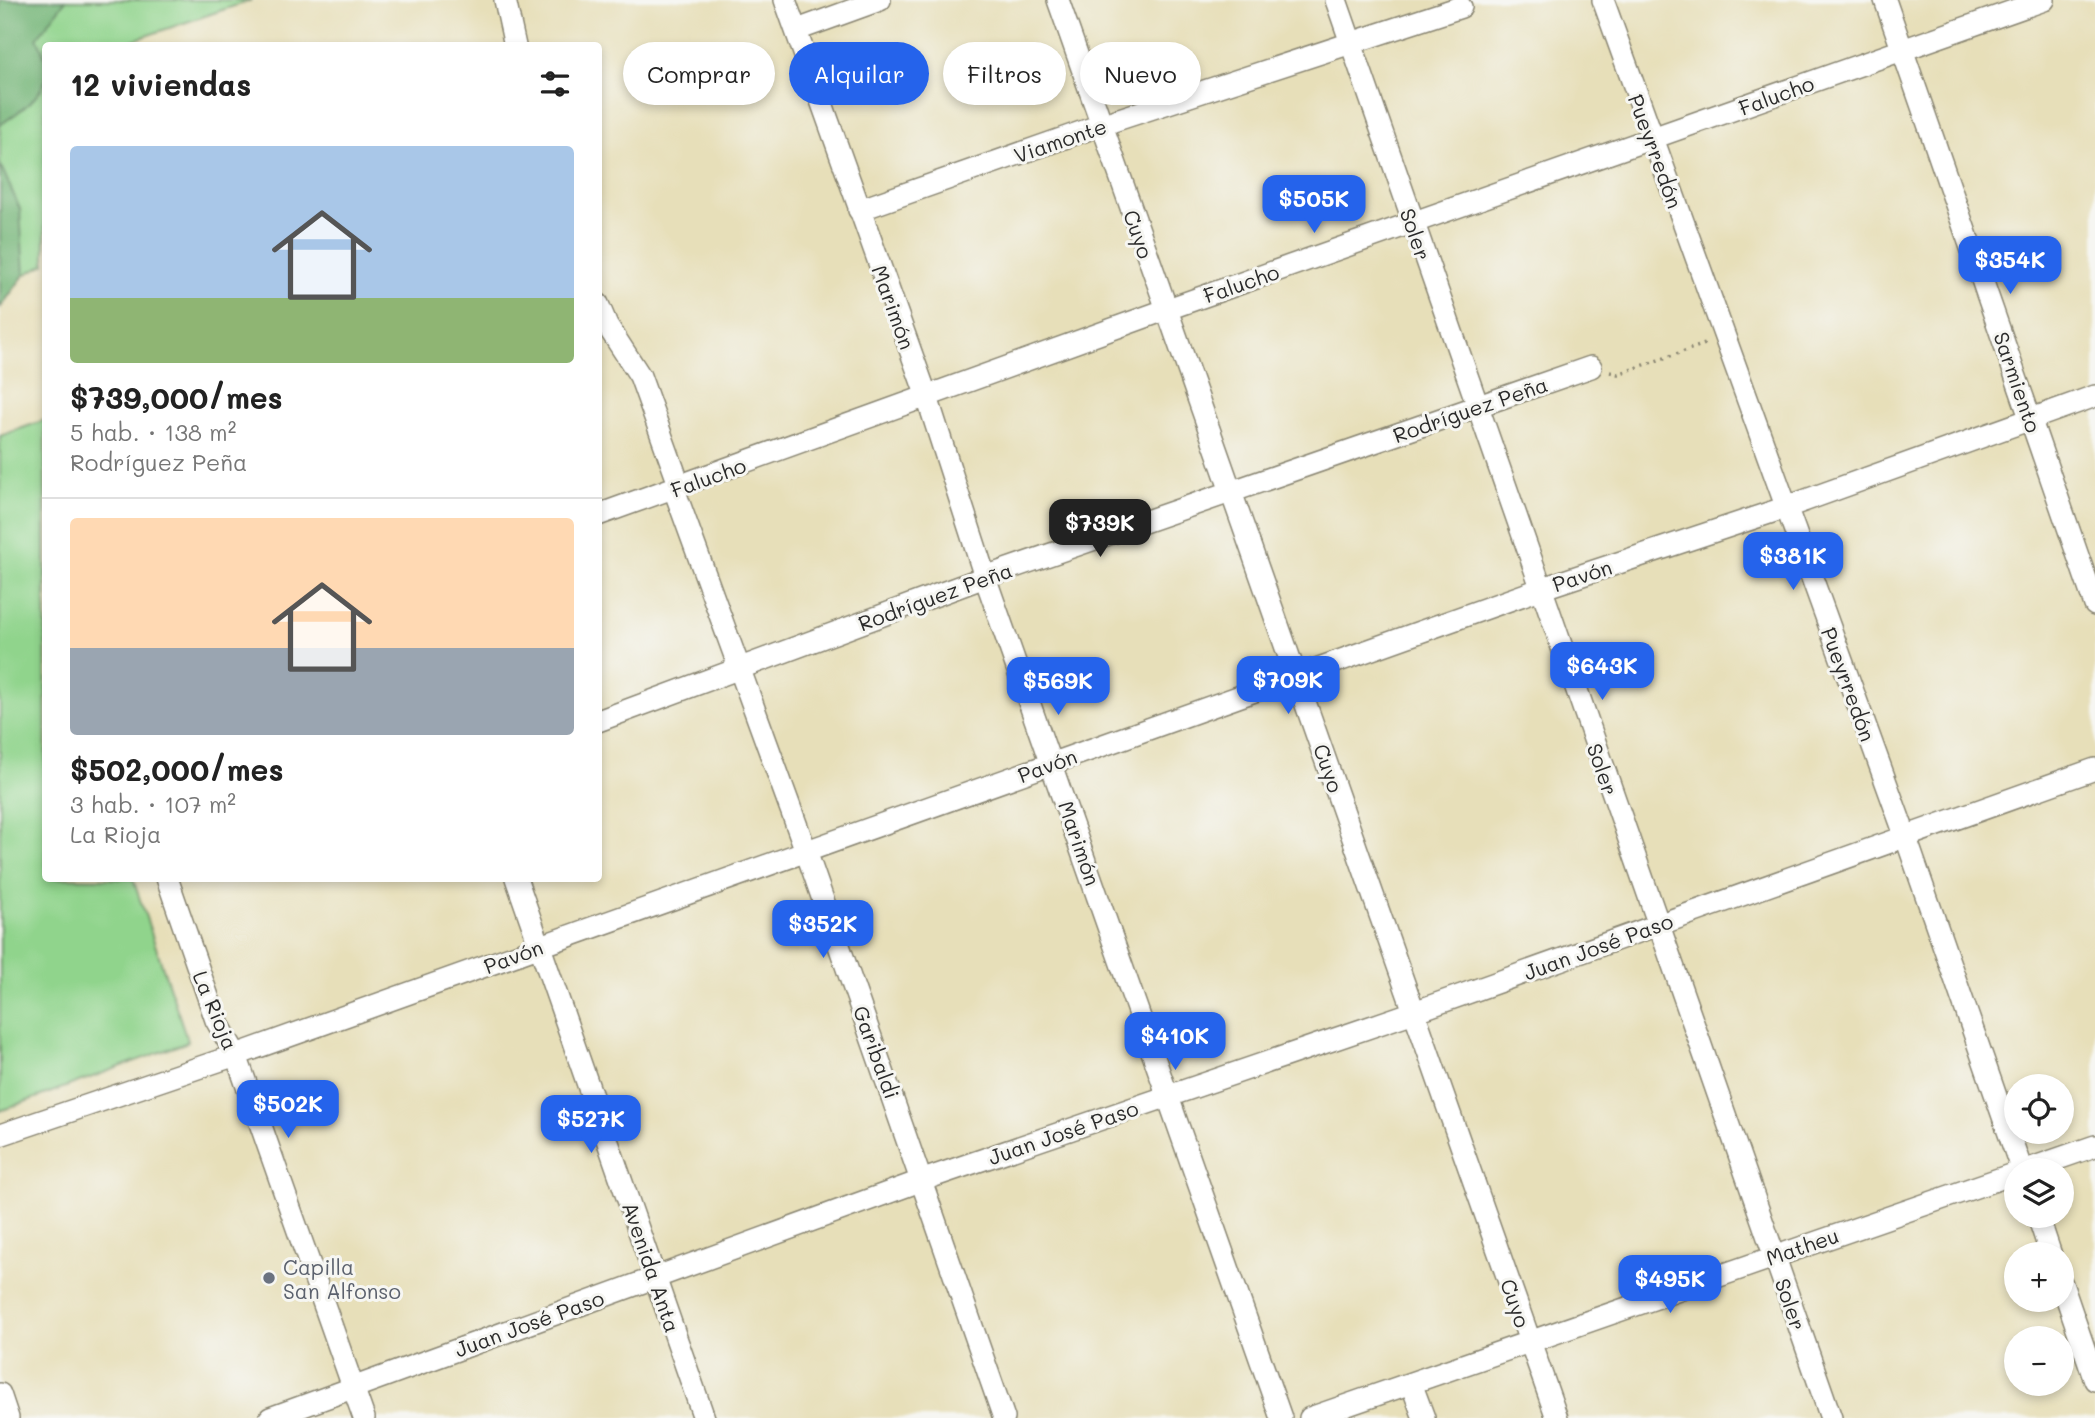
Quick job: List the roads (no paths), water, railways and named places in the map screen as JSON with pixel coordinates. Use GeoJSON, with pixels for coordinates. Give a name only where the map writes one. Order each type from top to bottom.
{"type":"FeatureCollection","features":[{"type":"Feature","properties":{"kind":"street"},"geometry":{"type":"LineString","coordinates":[[505,0],[514,42]]}},
{"type":"Feature","properties":{"kind":"street","name":"Marimón"},"geometry":{"type":"LineString","coordinates":[[785,0],[927,397],[985,577],[1053,763],[1281,1418]]}},
{"type":"Feature","properties":{"kind":"street"},"geometry":{"type":"LineString","coordinates":[[797,30],[880,0]]}},
{"type":"Feature","properties":{"kind":"street","name":"Cuyo"},"geometry":{"type":"LineString","coordinates":[[1058,0],[1557,1418]]}},
{"type":"Feature","properties":{"kind":"street","name":"Soler"},"geometry":{"type":"LineString","coordinates":[[1336,0],[1831,1418]]}},
{"type":"Feature","properties":{"kind":"street","name":"Pueyrredón"},"geometry":{"type":"LineString","coordinates":[[1603,0],[1784,508],[1905,835],[2017,1158]]}},
{"type":"Feature","properties":{"kind":"street","name":"Sarmiento"},"geometry":{"type":"LineString","coordinates":[[1885,0],[2095,605]]}},
{"type":"Feature","properties":{"kind":"street","name":"Falucho"},"geometry":{"type":"LineString","coordinates":[[602,514],[1165,310],[2044,0]]}},
{"type":"Feature","properties":{"kind":"street","name":"Viamonte"},"geometry":{"type":"LineString","coordinates":[[859,210],[1101,125],[1461,7]]}},
{"type":"Feature","properties":{"kind":"street","name":"Garibaldi"},"geometry":{"type":"LineString","coordinates":[[602,313],[640,376],[740,669],[923,1180],[1004,1418]]}},
{"type":"Feature","properties":{"kind":"street","name":"Rodríguez Peña"},"geometry":{"type":"LineString","coordinates":[[602,720],[985,577],[1591,367]]}},
{"type":"Feature","properties":{"kind":"street","name":"Pavón"},"geometry":{"type":"LineString","coordinates":[[0,1135],[236,1055],[1540,589],[1784,508],[2095,396]]}},
{"type":"Feature","properties":{"kind":"street","name":"Juan José Paso"},"geometry":{"type":"LineString","coordinates":[[270,1418],[923,1180],[1414,1012],[2095,769]]}},
{"type":"Feature","properties":{"kind":"street","name":"La Rioja"},"geometry":{"type":"LineString","coordinates":[[168,882],[216,1020],[236,1055],[364,1418]]}},
{"type":"Feature","properties":{"kind":"street","name":"Avenida Anta"},"geometry":{"type":"LineString","coordinates":[[517,882],[704,1418]]}},
{"type":"Feature","properties":{"kind":"street"},"geometry":{"type":"LineString","coordinates":[[2060,1158],[2095,1146]]}},
{"type":"Feature","properties":{"kind":"street","name":"Matheu"},"geometry":{"type":"LineString","coordinates":[[1310,1418],[2004,1177]]}},
{"type":"Feature","properties":{"kind":"street"},"geometry":{"type":"LineString","coordinates":[[2072,1312],[2095,1380]]}},
{"type":"Feature","properties":{"kind":"street"},"geometry":{"type":"LineString","coordinates":[[1411,1383],[1424,1418]]}},
{"type":"Feature","properties":{"kind":"street"},"geometry":{"type":"LineString","coordinates":[[0,1394],[8,1418]]}},
{"type":"Feature","properties":{"kind":"place","name":"Capilla San Alfonso"},"geometry":{"type":"Point","coordinates":[269,1278]}}]}
